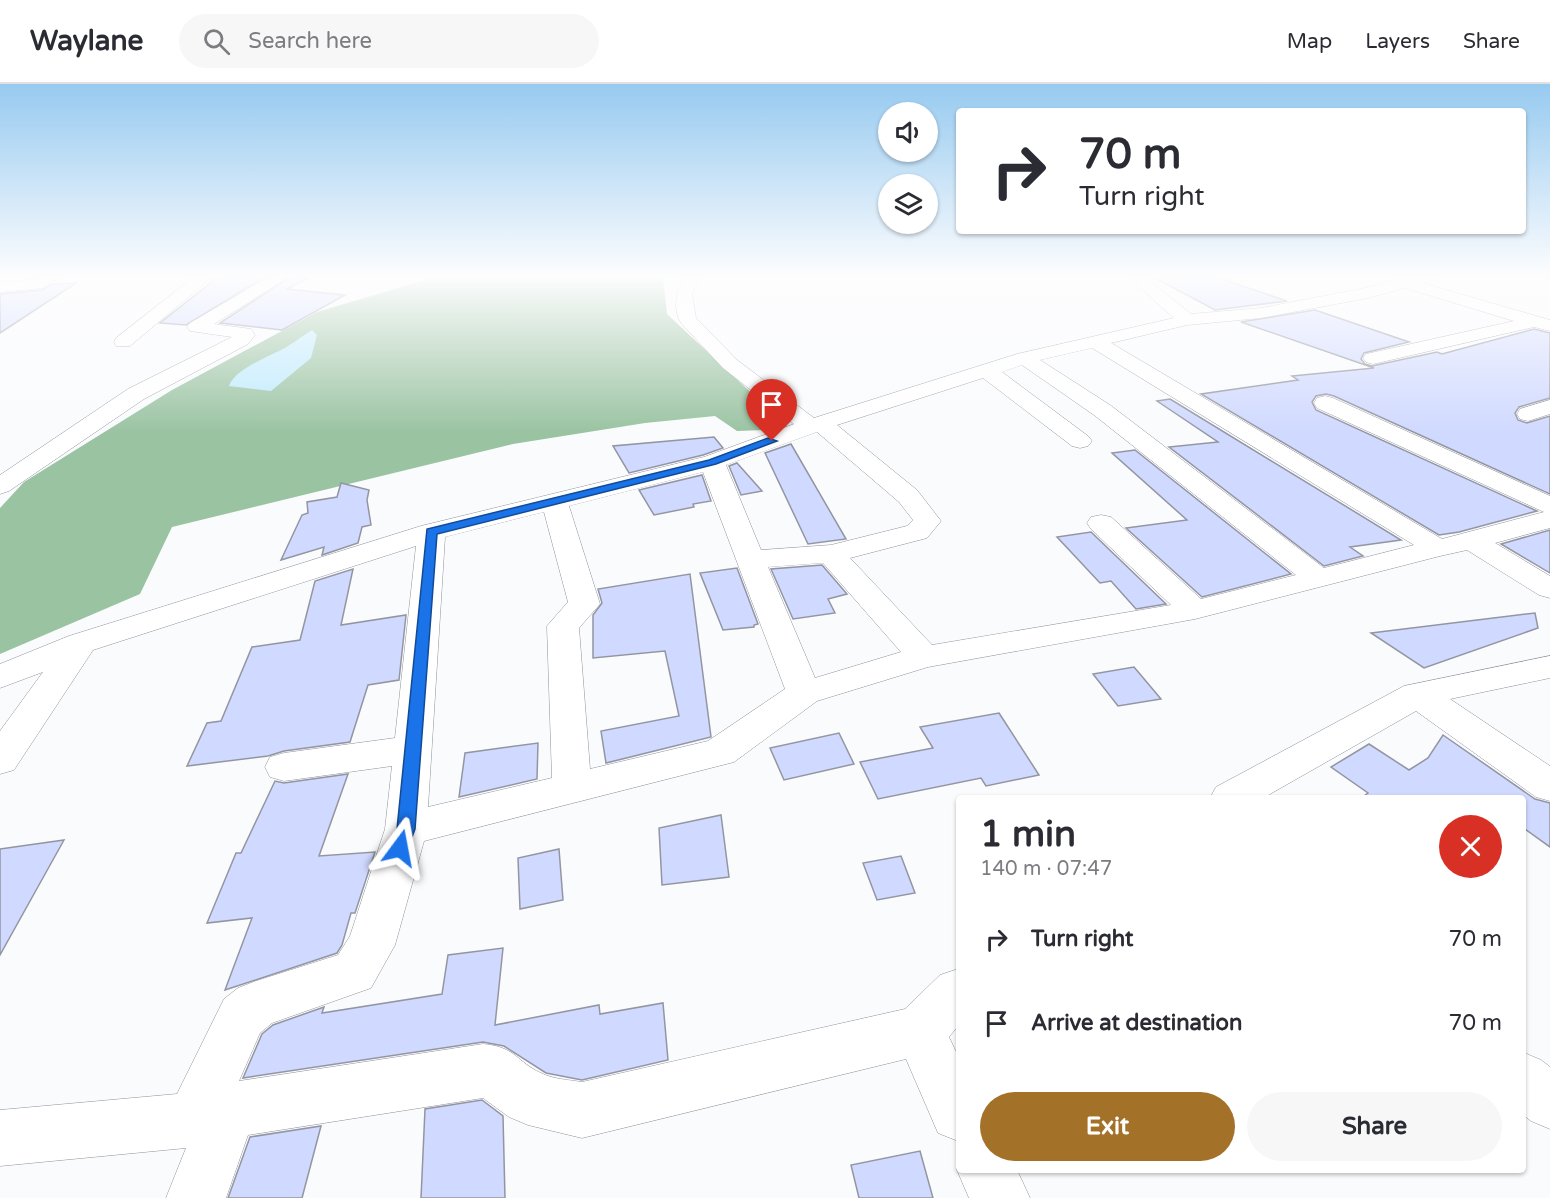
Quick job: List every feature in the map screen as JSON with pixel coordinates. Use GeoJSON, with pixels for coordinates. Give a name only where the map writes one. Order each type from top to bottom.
{"type":"FeatureCollection","features":[{"type":"Feature","properties":{"kind":"street"},"geometry":{"type":"LineString","coordinates":[[123,342],[139,329]]}},
{"type":"Feature","properties":{"kind":"street"},"geometry":{"type":"LineString","coordinates":[[0,486],[136,394],[242,340],[246,335],[212,329]]}},
{"type":"Feature","properties":{"kind":"street"},"geometry":{"type":"LineString","coordinates":[[697,329],[730,364],[816,425],[908,496],[927,521],[917,532],[831,554],[750,559]]}},
{"type":"Feature","properties":{"kind":"street"},"geometry":{"type":"LineString","coordinates":[[0,676],[81,643],[431,532],[712,462],[985,369],[1145,329]]}},
{"type":"Feature","properties":{"kind":"street"},"geometry":{"type":"LineString","coordinates":[[1373,358],[1517,329]]}},
{"type":"Feature","properties":{"kind":"street"},"geometry":{"type":"LineString","coordinates":[[1094,340],[1438,548]]}},
{"type":"Feature","properties":{"kind":"street"},"geometry":{"type":"LineString","coordinates":[[1024,358],[1102,410],[1318,578]]}},
{"type":"Feature","properties":{"kind":"street"},"geometry":{"type":"LineString","coordinates":[[985,369],[1080,441]]}},
{"type":"Feature","properties":{"kind":"street"},"geometry":{"type":"LineString","coordinates":[[1325,403],[1550,506]]}},
{"type":"Feature","properties":{"kind":"street"},"geometry":{"type":"LineString","coordinates":[[1528,414],[1550,407]]}},
{"type":"Feature","properties":{"kind":"street"},"geometry":{"type":"LineString","coordinates":[[712,462],[804,693]]}},
{"type":"Feature","properties":{"kind":"street"},"geometry":{"type":"LineString","coordinates":[[554,501],[584,604],[562,626],[572,788]]}},
{"type":"Feature","properties":{"kind":"street"},"geometry":{"type":"LineString","coordinates":[[406,829],[720,752],[804,693],[924,657],[1195,610],[1550,519]]}},
{"type":"Feature","properties":{"kind":"street"},"geometry":{"type":"LineString","coordinates":[[1101,523],[1195,610]]}},
{"type":"Feature","properties":{"kind":"street"},"geometry":{"type":"LineString","coordinates":[[196,1198],[211,1115],[242,1016],[256,1005],[354,972],[371,945],[406,829],[431,532]]}},
{"type":"Feature","properties":{"kind":"street"},"geometry":{"type":"LineString","coordinates":[[1471,541],[1550,589]]}},
{"type":"Feature","properties":{"kind":"street"},"geometry":{"type":"LineString","coordinates":[[831,554],[924,657]]}},
{"type":"Feature","properties":{"kind":"street"},"geometry":{"type":"LineString","coordinates":[[0,760],[81,643]]}},
{"type":"Feature","properties":{"kind":"street"},"geometry":{"type":"LineString","coordinates":[[1235,795],[1417,694],[1550,667]]}},
{"type":"Feature","properties":{"kind":"street"},"geometry":{"type":"LineString","coordinates":[[1417,694],[1550,786]]}},
{"type":"Feature","properties":{"kind":"street"},"geometry":{"type":"LineString","coordinates":[[284,767],[413,749]]}},
{"type":"Feature","properties":{"kind":"street"},"geometry":{"type":"LineString","coordinates":[[0,1138],[211,1115],[483,1071],[496,1072],[528,1098],[582,1110],[919,1031],[956,994]]}},
{"type":"Feature","properties":{"kind":"street"},"geometry":{"type":"LineString","coordinates":[[919,1031],[956,1109]]}},
{"type":"Feature","properties":{"kind":"street"},"geometry":{"type":"LineString","coordinates":[[1526,1082],[1550,1102]]}},
{"type":"Feature","properties":{"kind":"street"},"geometry":{"type":"LineString","coordinates":[[988,1173],[1000,1198]]}},
{"type":"Feature","properties":{"kind":"green space"},"geometry":{"type":"Polygon","coordinates":[[[285,329],[683,329],[790,429],[737,431],[715,416],[645,423],[513,444],[172,527],[140,594],[0,654],[0,508],[24,482],[172,390],[285,329]]]}},
{"type":"Feature","properties":{"kind":"water"},"geometry":{"type":"Polygon","coordinates":[[[312,330],[317,335],[311,358],[271,391],[229,386],[246,368],[288,346],[312,330]]]}},
{"type":"Feature","properties":{"kind":"building"},"geometry":{"type":"Polygon","coordinates":[[[1261,329],[1371,329],[1409,342],[1364,353],[1361,359],[1365,364],[1372,366],[1437,352],[1442,354],[1534,329],[1550,333],[1550,398],[1519,407],[1515,413],[1518,420],[1527,423],[1550,416],[1550,494],[1334,396],[1326,394],[1316,396],[1312,402],[1316,410],[1537,511],[1459,532],[1439,535],[1201,394],[1298,380],[1292,376],[1374,368],[1261,329]]]}},
{"type":"Feature","properties":{"kind":"building"},"geometry":{"type":"Polygon","coordinates":[[[1170,399],[1401,540],[1350,547],[1363,556],[1324,566],[1169,447],[1218,442],[1157,401],[1170,399]]]}},
{"type":"Feature","properties":{"kind":"building"},"geometry":{"type":"Polygon","coordinates":[[[714,437],[723,448],[629,473],[613,446],[714,437]]]}},
{"type":"Feature","properties":{"kind":"building"},"geometry":{"type":"Polygon","coordinates":[[[791,444],[846,539],[808,544],[765,453],[791,444]]]}},
{"type":"Feature","properties":{"kind":"building"},"geometry":{"type":"Polygon","coordinates":[[[1135,450],[1291,574],[1202,597],[1126,528],[1187,520],[1112,453],[1135,450]]]}},
{"type":"Feature","properties":{"kind":"building"},"geometry":{"type":"Polygon","coordinates":[[[737,463],[762,491],[741,495],[729,466],[737,463]]]}},
{"type":"Feature","properties":{"kind":"building"},"geometry":{"type":"Polygon","coordinates":[[[702,475],[711,501],[693,504],[694,507],[654,515],[639,490],[702,475]]]}},
{"type":"Feature","properties":{"kind":"building"},"geometry":{"type":"Polygon","coordinates":[[[341,483],[369,490],[367,500],[371,525],[362,527],[358,543],[322,555],[324,547],[281,560],[302,515],[308,513],[307,502],[337,497],[341,483]]]}},
{"type":"Feature","properties":{"kind":"building"},"geometry":{"type":"Polygon","coordinates":[[[1550,530],[1550,573],[1501,544],[1550,530]]]}},
{"type":"Feature","properties":{"kind":"building"},"geometry":{"type":"Polygon","coordinates":[[[1091,532],[1166,604],[1136,609],[1111,581],[1100,583],[1057,537],[1091,532]]]}},
{"type":"Feature","properties":{"kind":"building"},"geometry":{"type":"Polygon","coordinates":[[[822,565],[847,594],[828,599],[835,613],[793,619],[771,569],[822,565]]]}},
{"type":"Feature","properties":{"kind":"building"},"geometry":{"type":"Polygon","coordinates":[[[737,568],[758,624],[754,627],[723,630],[700,573],[737,568]]]}},
{"type":"Feature","properties":{"kind":"building"},"geometry":{"type":"Polygon","coordinates":[[[353,569],[341,625],[406,615],[399,680],[368,685],[350,742],[284,751],[268,756],[187,766],[207,723],[221,721],[252,647],[300,640],[315,581],[353,569]]]}},
{"type":"Feature","properties":{"kind":"building"},"geometry":{"type":"Polygon","coordinates":[[[690,574],[711,737],[606,763],[601,731],[679,716],[665,651],[593,658],[593,615],[602,603],[598,589],[690,574]]]}},
{"type":"Feature","properties":{"kind":"building"},"geometry":{"type":"Polygon","coordinates":[[[1535,613],[1538,628],[1424,668],[1371,633],[1535,613]]]}},
{"type":"Feature","properties":{"kind":"building"},"geometry":{"type":"Polygon","coordinates":[[[1134,667],[1161,699],[1118,706],[1093,674],[1134,667]]]}},
{"type":"Feature","properties":{"kind":"building"},"geometry":{"type":"Polygon","coordinates":[[[999,713],[1039,775],[986,786],[981,778],[878,799],[860,762],[933,748],[920,727],[999,713]]]}},
{"type":"Feature","properties":{"kind":"building"},"geometry":{"type":"Polygon","coordinates":[[[839,733],[854,764],[784,780],[770,748],[839,733]]]}},
{"type":"Feature","properties":{"kind":"building"},"geometry":{"type":"Polygon","coordinates":[[[1443,735],[1535,799],[1550,803],[1550,847],[1526,830],[1526,795],[1365,795],[1368,793],[1331,767],[1369,744],[1409,770],[1428,758],[1443,735]]]}},
{"type":"Feature","properties":{"kind":"building"},"geometry":{"type":"Polygon","coordinates":[[[538,743],[537,779],[459,797],[465,753],[538,743]]]}},
{"type":"Feature","properties":{"kind":"building"},"geometry":{"type":"Polygon","coordinates":[[[348,774],[319,856],[375,852],[355,913],[351,913],[342,945],[337,953],[225,990],[252,918],[207,923],[236,853],[241,853],[275,781],[284,783],[348,774]]]}},
{"type":"Feature","properties":{"kind":"building"},"geometry":{"type":"Polygon","coordinates":[[[721,815],[729,877],[662,885],[659,828],[721,815]]]}},
{"type":"Feature","properties":{"kind":"building"},"geometry":{"type":"Polygon","coordinates":[[[64,840],[0,955],[0,849],[64,840]]]}},
{"type":"Feature","properties":{"kind":"building"},"geometry":{"type":"Polygon","coordinates":[[[559,849],[563,900],[520,909],[518,858],[559,849]]]}},
{"type":"Feature","properties":{"kind":"building"},"geometry":{"type":"Polygon","coordinates":[[[901,856],[915,893],[877,900],[863,863],[901,856]]]}},
{"type":"Feature","properties":{"kind":"building"},"geometry":{"type":"Polygon","coordinates":[[[503,948],[495,1025],[599,1005],[600,1014],[663,1003],[668,1060],[582,1080],[546,1073],[504,1046],[483,1042],[243,1078],[262,1034],[273,1025],[324,1007],[322,1013],[442,994],[448,955],[503,948]]]}},
{"type":"Feature","properties":{"kind":"building"},"geometry":{"type":"Polygon","coordinates":[[[482,1100],[503,1116],[505,1198],[421,1198],[425,1109],[482,1100]]]}},
{"type":"Feature","properties":{"kind":"building"},"geometry":{"type":"Polygon","coordinates":[[[321,1126],[302,1198],[228,1198],[250,1137],[321,1126]]]}},
{"type":"Feature","properties":{"kind":"building"},"geometry":{"type":"Polygon","coordinates":[[[920,1151],[933,1198],[859,1198],[851,1165],[920,1151]]]}},
{"type":"Feature","properties":{"kind":"route"},"geometry":{"type":"LineString","coordinates":[[400,848],[406,829],[431,532],[712,462],[772,441]]}}]}
